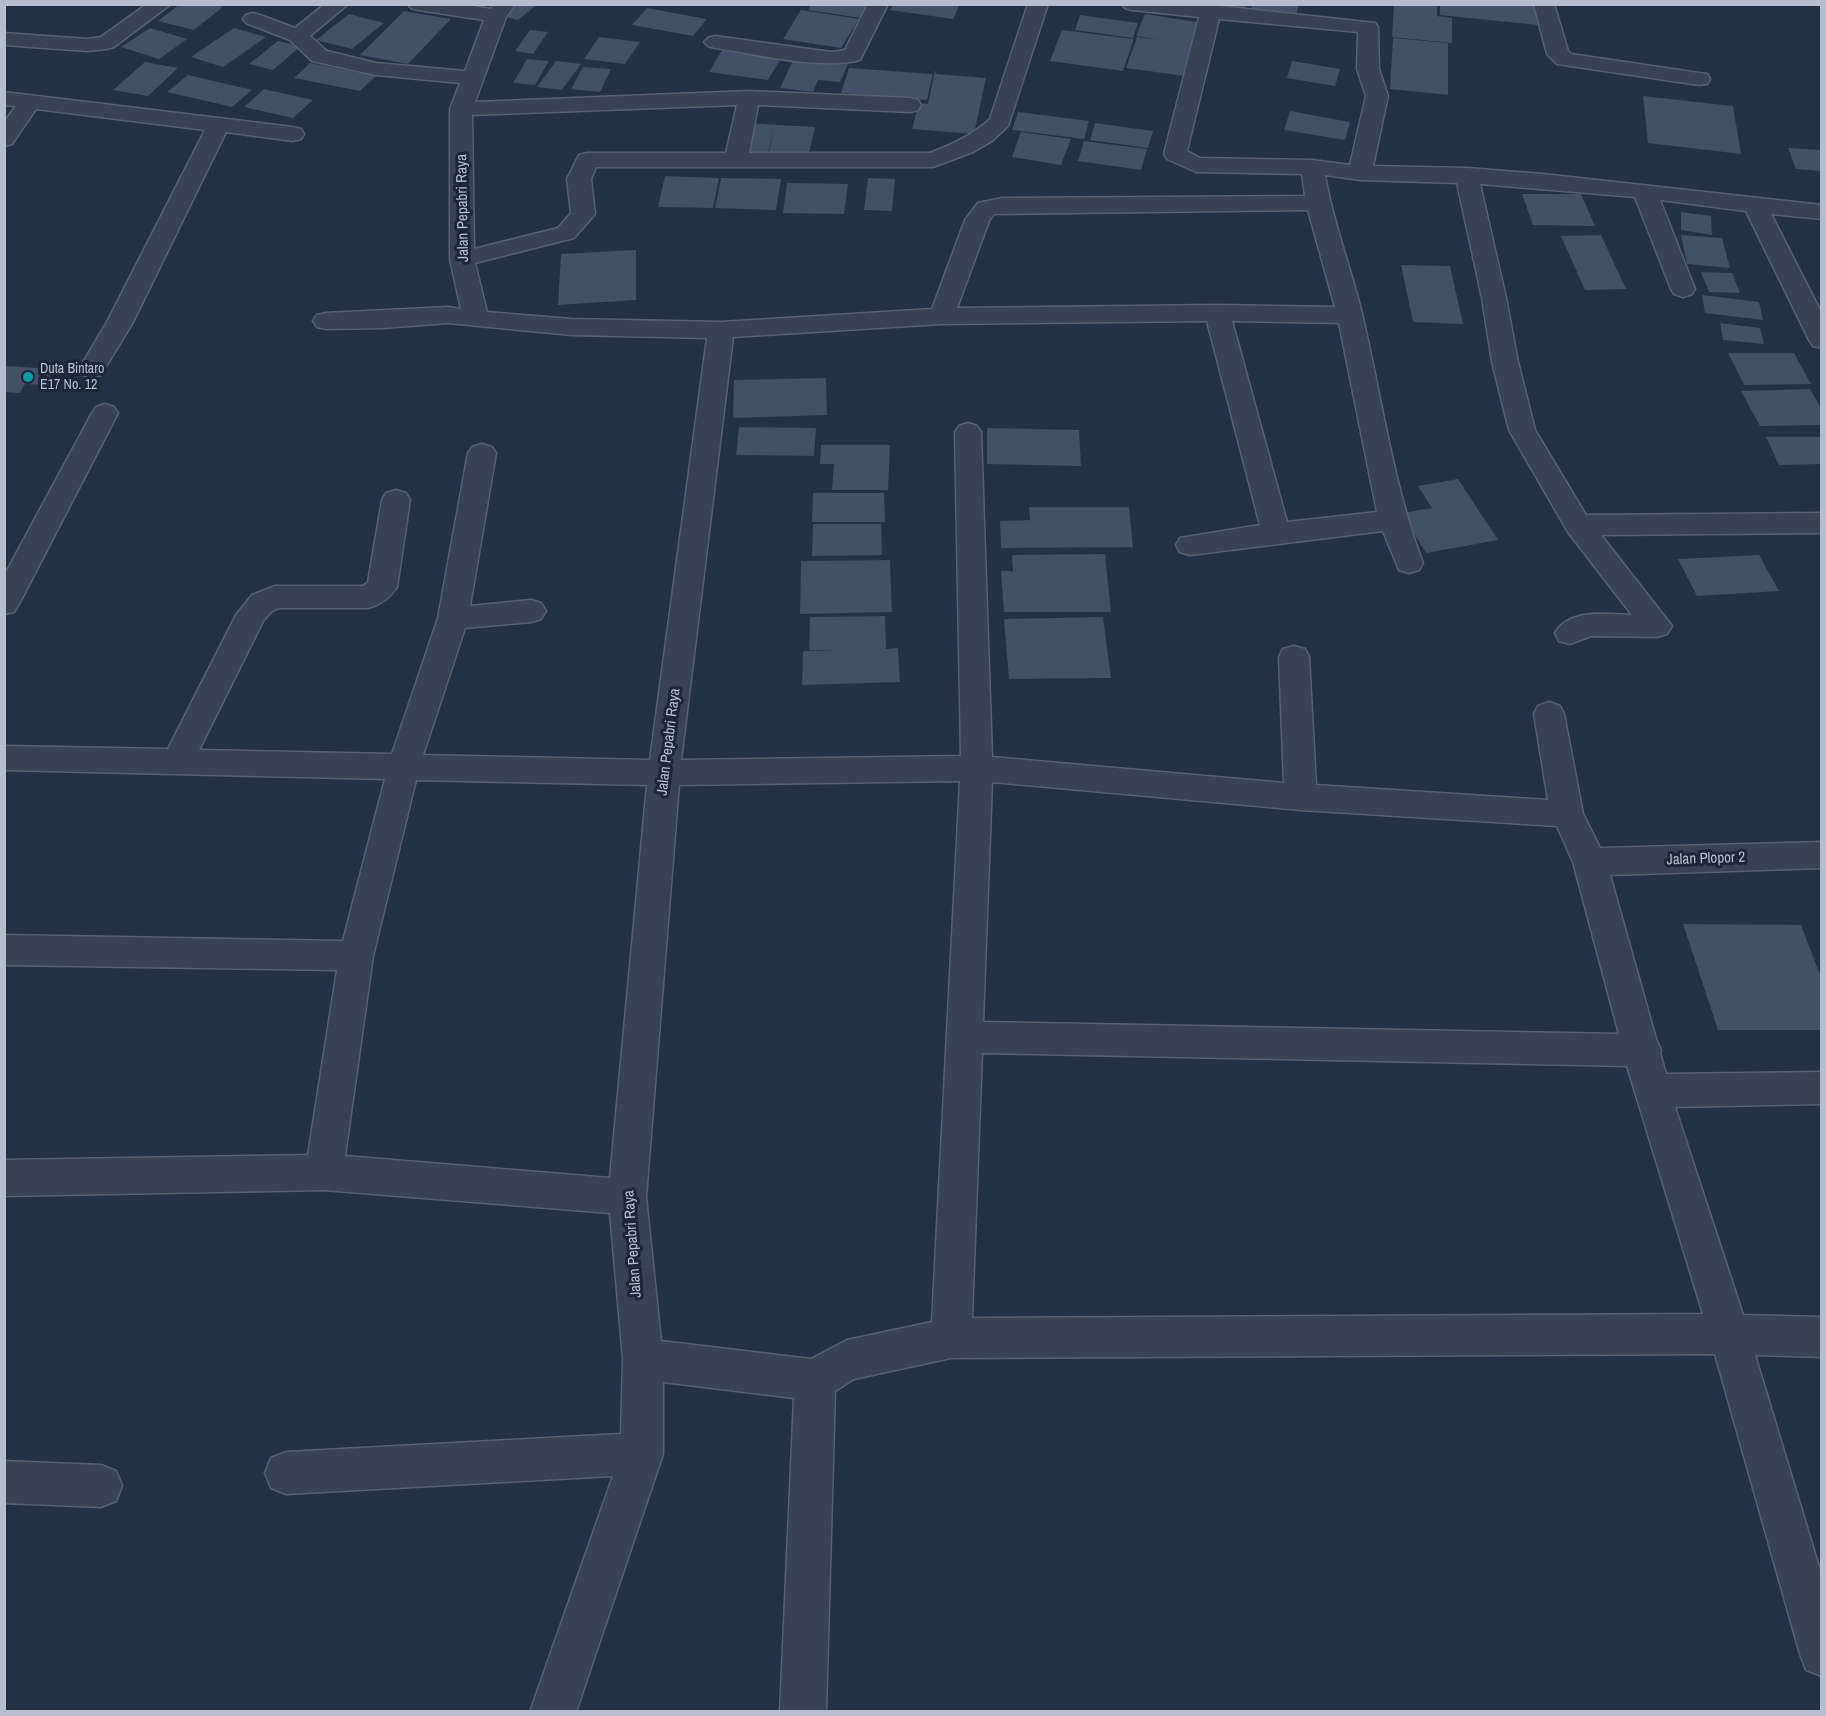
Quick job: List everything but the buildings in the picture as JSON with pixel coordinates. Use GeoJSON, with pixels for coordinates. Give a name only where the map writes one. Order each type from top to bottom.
{"type":"FeatureCollection","features":[{"type":"Feature","properties":{"kind":"street"},"geometry":{"type":"LineString","coordinates":[[4,39],[87,45],[107,43],[161,4]]}},
{"type":"Feature","properties":{"kind":"street"},"geometry":{"type":"LineString","coordinates":[[297,36],[338,4]]}},
{"type":"Feature","properties":{"kind":"street"},"geometry":{"type":"LineString","coordinates":[[418,4],[501,10]]}},
{"type":"Feature","properties":{"kind":"street"},"geometry":{"type":"LineString","coordinates":[[715,42],[831,58],[843,57],[855,51],[878,4]]}},
{"type":"Feature","properties":{"kind":"street"},"geometry":{"type":"LineString","coordinates":[[462,259],[566,233],[583,214],[579,179],[587,160],[933,160],[965,147],[984,136],[1000,121],[1038,4]]}},
{"type":"Feature","properties":{"kind":"street"},"geometry":{"type":"LineString","coordinates":[[1132,4],[1210,14],[1368,27]]}},
{"type":"Feature","properties":{"kind":"street"},"geometry":{"type":"LineString","coordinates":[[1360,173],[1377,96],[1368,69],[1368,4]]}},
{"type":"Feature","properties":{"kind":"street"},"geometry":{"type":"LineString","coordinates":[[1544,4],[1558,54],[1565,59],[1699,79]]}},
{"type":"Feature","properties":{"kind":"street","name":"Jalan Pepabri Raya"},"geometry":{"type":"LineString","coordinates":[[476,320],[462,259],[462,109],[501,10]]}},
{"type":"Feature","properties":{"kind":"street"},"geometry":{"type":"LineString","coordinates":[[1210,14],[1175,154],[1196,165],[1311,167],[1360,173],[1467,175],[1570,183],[1821,212]]}},
{"type":"Feature","properties":{"kind":"street"},"geometry":{"type":"LineString","coordinates":[[253,19],[297,36],[321,56],[394,71],[473,78]]}},
{"type":"Feature","properties":{"kind":"street"},"geometry":{"type":"LineString","coordinates":[[4,98],[293,134]]}},
{"type":"Feature","properties":{"kind":"street"},"geometry":{"type":"LineString","coordinates":[[736,159],[749,98]]}},
{"type":"Feature","properties":{"kind":"street"},"geometry":{"type":"LineString","coordinates":[[462,109],[749,98],[910,105]]}},
{"type":"Feature","properties":{"kind":"street"},"geometry":{"type":"LineString","coordinates":[[4,139],[30,102]]}},
{"type":"Feature","properties":{"kind":"street"},"geometry":{"type":"LineString","coordinates":[[92,369],[126,312],[219,124]]}},
{"type":"Feature","properties":{"kind":"street"},"geometry":{"type":"LineString","coordinates":[[1311,167],[1318,203],[1350,315],[1393,520],[1409,563]]}},
{"type":"Feature","properties":{"kind":"street"},"geometry":{"type":"LineString","coordinates":[[1467,175],[1494,298],[1505,362],[1522,430],[1578,525],[1657,626],[1587,625],[1570,633]]}},
{"type":"Feature","properties":{"kind":"street"},"geometry":{"type":"LineString","coordinates":[[1645,192],[1683,290]]}},
{"type":"Feature","properties":{"kind":"street"},"geometry":{"type":"LineString","coordinates":[[942,316],[978,220],[986,208],[1002,205],[1318,203]]}},
{"type":"Feature","properties":{"kind":"street"},"geometry":{"type":"LineString","coordinates":[[1755,206],[1817,327]]}},
{"type":"Feature","properties":{"kind":"street"},"geometry":{"type":"LineString","coordinates":[[326,321],[383,320],[448,315],[476,320],[571,327],[721,330],[942,316],[1217,313],[1350,315]]}},
{"type":"Feature","properties":{"kind":"street"},"geometry":{"type":"LineString","coordinates":[[1217,313],[1276,533]]}},
{"type":"Feature","properties":{"kind":"street","name":"Jalan Pepabri Raya"},"geometry":{"type":"LineString","coordinates":[[553,1712],[642,1454],[643,1359],[627,1197],[664,773],[721,330]]}},
{"type":"Feature","properties":{"kind":"street"},"geometry":{"type":"LineString","coordinates":[[4,604],[105,413]]}},
{"type":"Feature","properties":{"kind":"street"},"geometry":{"type":"LineString","coordinates":[[951,1338],[977,768],[968,432]]}},
{"type":"Feature","properties":{"kind":"street"},"geometry":{"type":"LineString","coordinates":[[324,1172],[356,956],[404,766],[453,618],[482,453]]}},
{"type":"Feature","properties":{"kind":"street"},"geometry":{"type":"LineString","coordinates":[[178,761],[251,615],[262,603],[275,597],[369,597],[382,588],[396,500]]}},
{"type":"Feature","properties":{"kind":"street"},"geometry":{"type":"LineString","coordinates":[[1190,546],[1276,533],[1393,520]]}},
{"type":"Feature","properties":{"kind":"street"},"geometry":{"type":"LineString","coordinates":[[1578,525],[1821,524]]}},
{"type":"Feature","properties":{"kind":"street"},"geometry":{"type":"LineString","coordinates":[[453,618],[531,611]]}},
{"type":"Feature","properties":{"kind":"street"},"geometry":{"type":"LineString","coordinates":[[1294,657],[1301,797]]}},
{"type":"Feature","properties":{"kind":"street"},"geometry":{"type":"LineString","coordinates":[[1549,714],[1567,814],[1590,862],[1643,1050],[1652,1091],[1729,1334],[1821,1654]]}},
{"type":"Feature","properties":{"kind":"street"},"geometry":{"type":"LineString","coordinates":[[4,758],[664,773],[977,768],[1301,797],[1567,814]]}},
{"type":"Feature","properties":{"kind":"street","name":"Jalan Plopor 2"},"geometry":{"type":"LineString","coordinates":[[1590,862],[1821,855]]}},
{"type":"Feature","properties":{"kind":"street"},"geometry":{"type":"LineString","coordinates":[[4,950],[356,956]]}},
{"type":"Feature","properties":{"kind":"street"},"geometry":{"type":"LineString","coordinates":[[964,1037],[1643,1050]]}},
{"type":"Feature","properties":{"kind":"street"},"geometry":{"type":"LineString","coordinates":[[1652,1091],[1821,1088]]}},
{"type":"Feature","properties":{"kind":"street"},"geometry":{"type":"LineString","coordinates":[[4,1178],[324,1172],[627,1197]]}},
{"type":"Feature","properties":{"kind":"street"},"geometry":{"type":"LineString","coordinates":[[643,1359],[815,1380],[847,1360],[951,1338],[1729,1334],[1821,1337]]}},
{"type":"Feature","properties":{"kind":"street"},"geometry":{"type":"LineString","coordinates":[[803,1712],[815,1380]]}},
{"type":"Feature","properties":{"kind":"street"},"geometry":{"type":"LineString","coordinates":[[286,1473],[642,1454]]}},
{"type":"Feature","properties":{"kind":"street"},"geometry":{"type":"LineString","coordinates":[[4,1482],[100,1486]]}},
{"type":"Feature","properties":{"kind":"place","name":"Duta Bintaro E17 No. 12"},"geometry":{"type":"Point","coordinates":[28,377]}}]}
